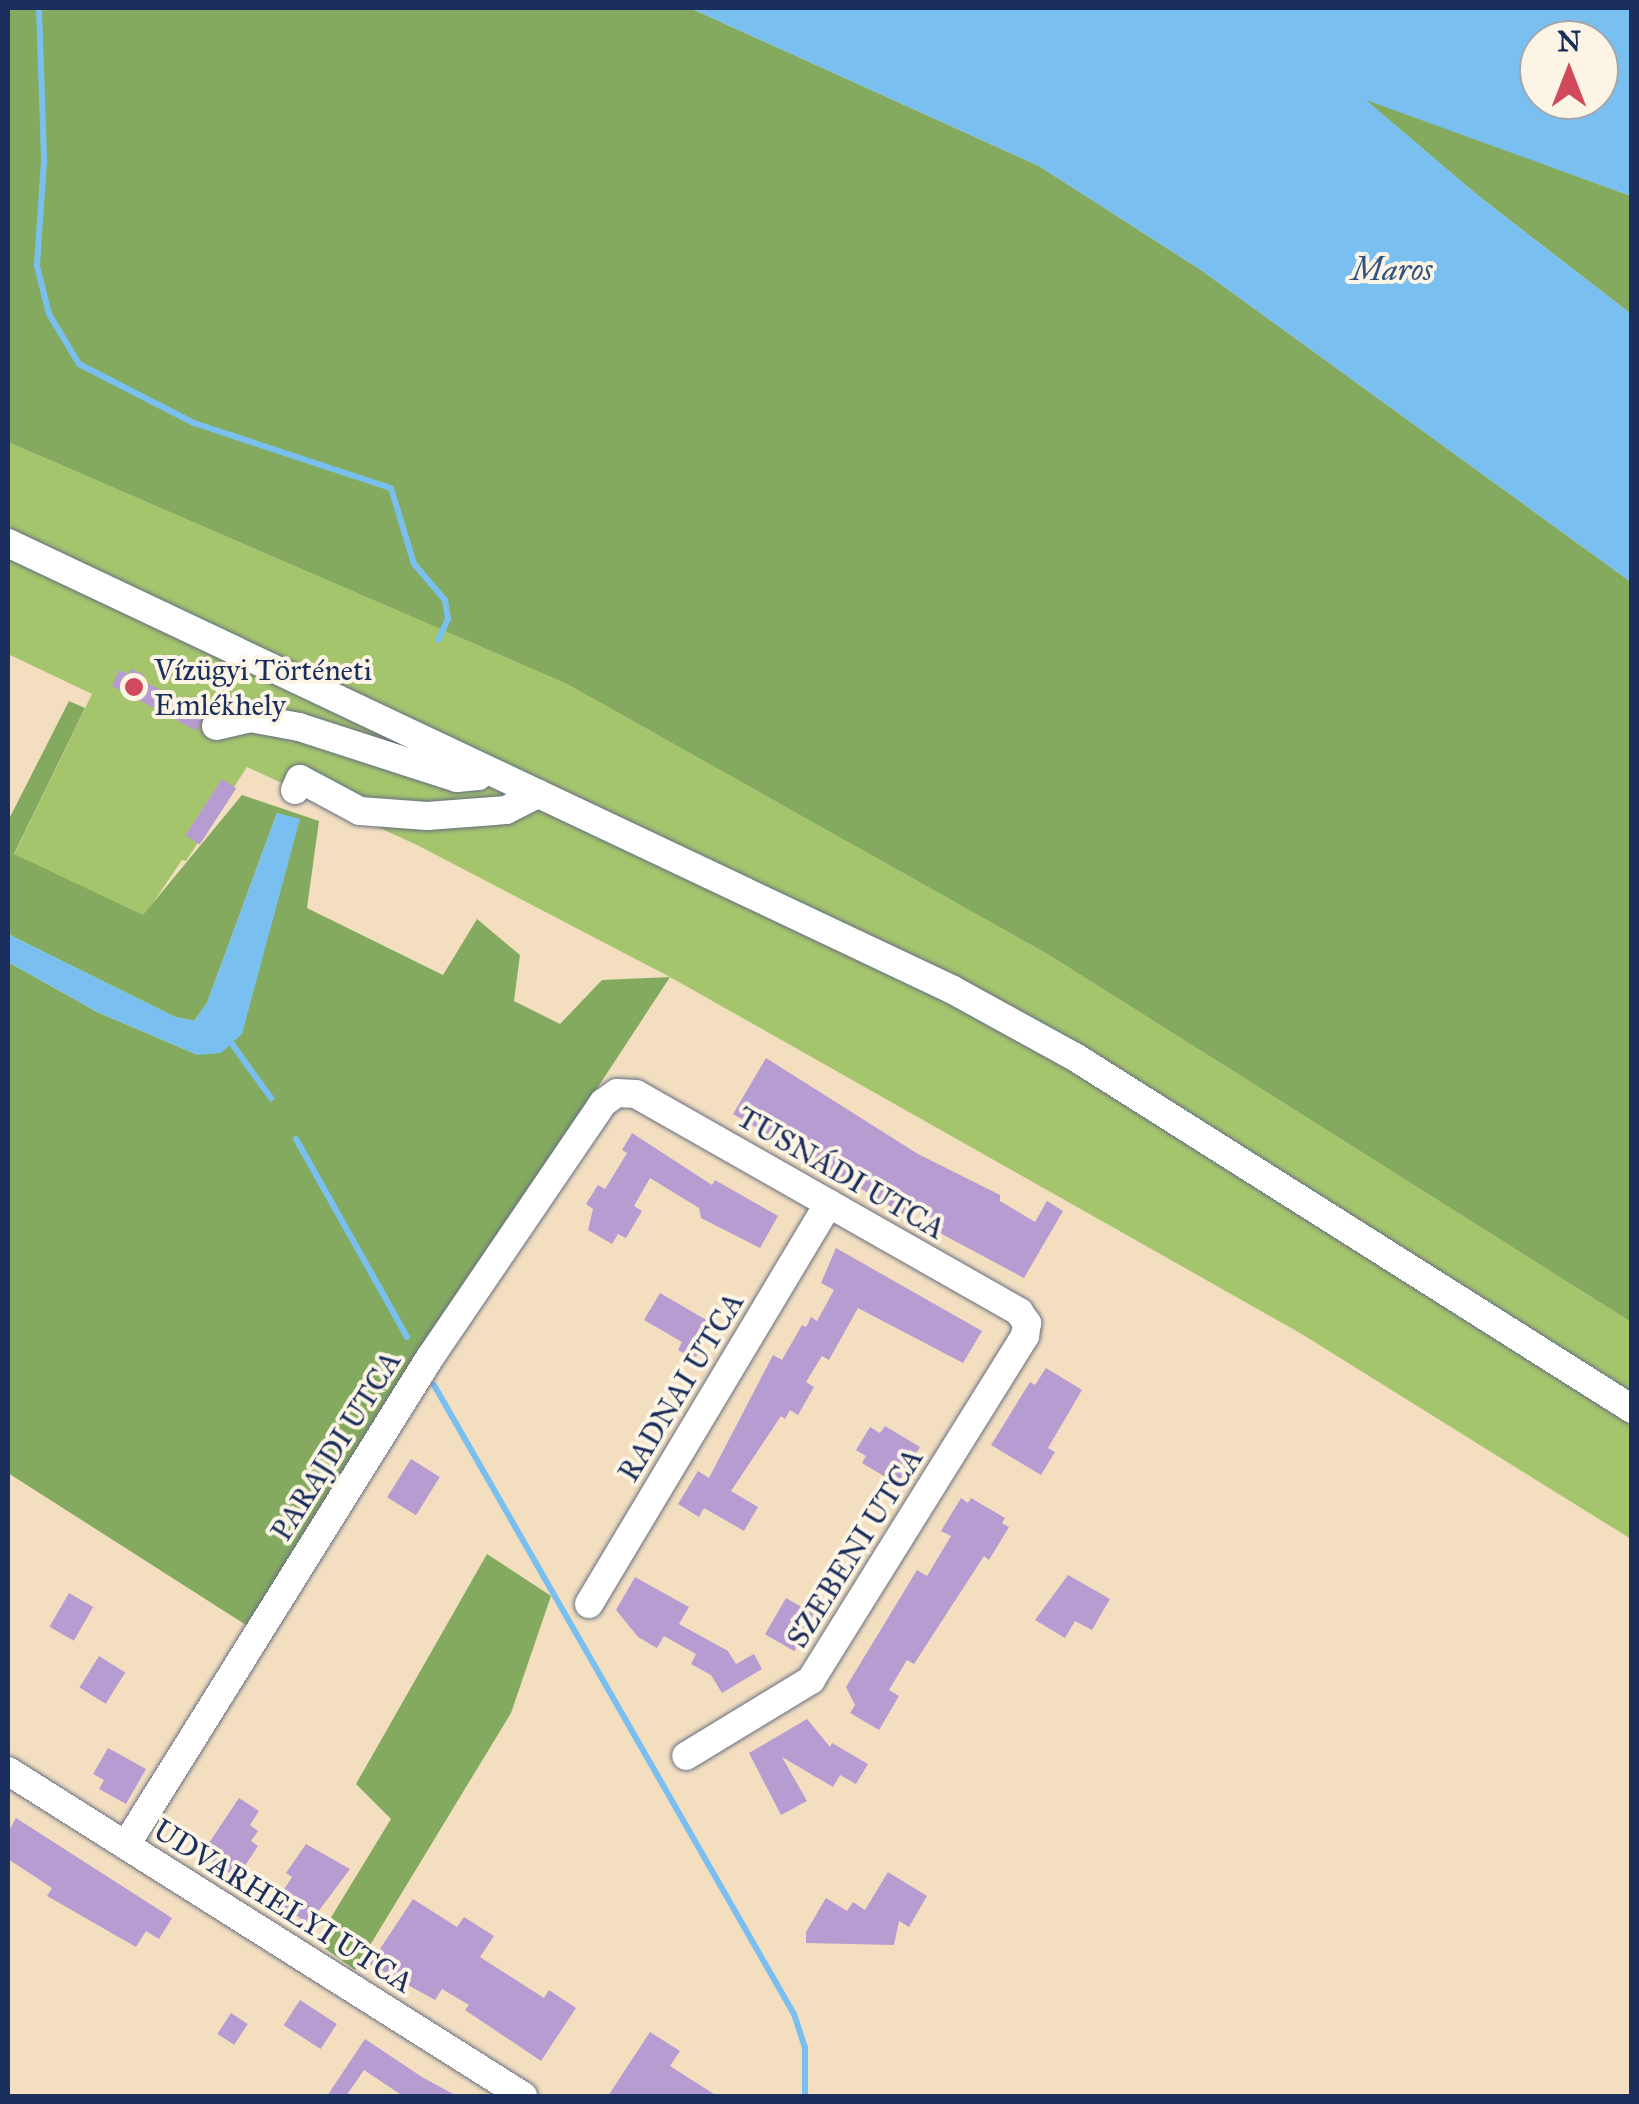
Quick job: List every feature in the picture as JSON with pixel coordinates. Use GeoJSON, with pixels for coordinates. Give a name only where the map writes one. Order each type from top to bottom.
{"type":"FeatureCollection","features":[{"type":"Feature","properties":{"kind":"street"},"geometry":{"type":"LineString","coordinates":[[8,544],[953,990],[1075,1057],[1632,1408]]}},
{"type":"Feature","properties":{"kind":"street"},"geometry":{"type":"LineString","coordinates":[[216,726],[250,718],[300,727],[456,778],[478,776],[482,767]]}},
{"type":"Feature","properties":{"kind":"street"},"geometry":{"type":"LineString","coordinates":[[295,790],[300,779],[360,810],[427,816],[506,810],[538,794]]}},
{"type":"Feature","properties":{"kind":"street","name":"TUSNÁDI UTCA"},"geometry":{"type":"LineString","coordinates":[[617,1093],[636,1094],[1020,1312],[1026,1323]]}},
{"type":"Feature","properties":{"kind":"street","name":"PARAJDI UTCA"},"geometry":{"type":"LineString","coordinates":[[126,1845],[428,1359],[603,1102],[617,1093]]}},
{"type":"Feature","properties":{"kind":"street","name":"RADNAI UTCA"},"geometry":{"type":"LineString","coordinates":[[589,1604],[829,1203]]}},
{"type":"Feature","properties":{"kind":"street","name":"SZEBENI UTCA"},"geometry":{"type":"LineString","coordinates":[[686,1756],[811,1680],[1025,1336],[1026,1323]]}},
{"type":"Feature","properties":{"kind":"street","name":"UDVARHELYI UTCA"},"geometry":{"type":"LineString","coordinates":[[8,1771],[523,2096]]}},
{"type":"Feature","properties":{"kind":"green space"},"geometry":{"type":"Polygon","coordinates":[[[8,8],[690,8],[1039,166],[1201,270],[1631,582],[1631,1322],[1049,955],[567,684],[8,442],[8,8]]]}},
{"type":"Feature","properties":{"kind":"green space"},"geometry":{"type":"Polygon","coordinates":[[[1363,98],[1631,196],[1631,314],[1476,194],[1363,98]]]}},
{"type":"Feature","properties":{"kind":"green space"},"geometry":{"type":"Polygon","coordinates":[[[8,442],[567,684],[1049,955],[1631,1322],[1631,1539],[1300,1333],[670,977],[417,845],[247,767],[186,861],[182,860],[144,916],[14,855],[92,694],[8,654],[8,442]]]}},
{"type":"Feature","properties":{"kind":"green space"},"geometry":{"type":"Polygon","coordinates":[[[69,701],[85,708],[14,854],[143,915],[242,795],[319,821],[307,908],[443,975],[477,919],[520,955],[514,1001],[560,1024],[602,980],[670,977],[246,1625],[8,1473],[8,962],[97,1012],[198,1055],[300,820],[277,813],[207,1003],[194,1021],[175,1017],[8,934],[8,821],[69,701]]]}},
{"type":"Feature","properties":{"kind":"green space"},"geometry":{"type":"Polygon","coordinates":[[[487,1554],[551,1596],[511,1713],[355,1970],[316,1942],[391,1819],[356,1784],[487,1554]]]}},
{"type":"Feature","properties":{"kind":"water","name":"Maros"},"geometry":{"type":"Polygon","coordinates":[[[690,8],[1631,8],[1631,196],[1366,100],[1476,194],[1631,314],[1631,582],[1201,270],[1039,166],[690,8]]]}},
{"type":"Feature","properties":{"kind":"water"},"geometry":{"type":"Polygon","coordinates":[[[277,813],[300,819],[242,1034],[221,1053],[198,1055],[97,1012],[8,962],[8,934],[175,1017],[194,1021],[207,1003],[277,813]]]}},
{"type":"Feature","properties":{"kind":"building"},"geometry":{"type":"Polygon","coordinates":[[[131,669],[145,675],[142,681],[206,711],[197,731],[112,686],[119,670],[129,674],[131,669]]]}},
{"type":"Feature","properties":{"kind":"building"},"geometry":{"type":"Polygon","coordinates":[[[222,779],[236,788],[200,844],[186,835],[222,779]]]}},
{"type":"Feature","properties":{"kind":"building"},"geometry":{"type":"Polygon","coordinates":[[[766,1058],[918,1154],[1000,1195],[1000,1201],[1035,1222],[1047,1201],[1063,1211],[1024,1278],[938,1232],[942,1225],[915,1209],[910,1218],[796,1150],[801,1141],[775,1126],[769,1135],[733,1114],[766,1058]]]}},
{"type":"Feature","properties":{"kind":"building"},"geometry":{"type":"Polygon","coordinates":[[[632,1133],[712,1185],[715,1180],[778,1216],[760,1248],[701,1218],[699,1208],[650,1178],[634,1206],[642,1211],[626,1238],[618,1234],[612,1244],[588,1230],[593,1209],[586,1204],[598,1185],[605,1189],[627,1153],[622,1150],[632,1133]]]}},
{"type":"Feature","properties":{"kind":"building"},"geometry":{"type":"Polygon","coordinates":[[[836,1248],[982,1331],[963,1363],[858,1308],[829,1360],[822,1356],[806,1382],[814,1387],[798,1415],[790,1410],[785,1419],[781,1416],[731,1491],[758,1507],[744,1531],[704,1508],[699,1517],[678,1504],[698,1471],[709,1478],[773,1355],[782,1360],[802,1325],[806,1327],[811,1317],[817,1321],[834,1290],[821,1283],[836,1248]]]}},
{"type":"Feature","properties":{"kind":"building"},"geometry":{"type":"Polygon","coordinates":[[[660,1293],[715,1325],[695,1359],[678,1350],[682,1342],[644,1320],[660,1293]]]}},
{"type":"Feature","properties":{"kind":"building"},"geometry":{"type":"Polygon","coordinates":[[[1046,1368],[1082,1390],[1048,1448],[1055,1452],[1041,1475],[991,1445],[1030,1382],[1035,1385],[1046,1368]]]}},
{"type":"Feature","properties":{"kind":"building"},"geometry":{"type":"Polygon","coordinates":[[[885,1426],[920,1447],[897,1484],[862,1463],[866,1456],[856,1450],[870,1427],[880,1433],[885,1426]]]}},
{"type":"Feature","properties":{"kind":"building"},"geometry":{"type":"Polygon","coordinates":[[[411,1459],[440,1477],[416,1515],[387,1497],[411,1459]]]}},
{"type":"Feature","properties":{"kind":"building"},"geometry":{"type":"Polygon","coordinates":[[[961,1498],[968,1503],[971,1498],[1005,1518],[1002,1523],[1009,1527],[989,1560],[984,1556],[914,1664],[907,1660],[889,1690],[899,1696],[879,1730],[850,1713],[855,1705],[846,1687],[917,1570],[927,1576],[951,1536],[941,1531],[961,1498]]]}},
{"type":"Feature","properties":{"kind":"building"},"geometry":{"type":"Polygon","coordinates":[[[1068,1575],[1110,1599],[1092,1630],[1075,1621],[1065,1638],[1035,1620],[1068,1575]]]}},
{"type":"Feature","properties":{"kind":"building"},"geometry":{"type":"Polygon","coordinates":[[[635,1577],[689,1607],[679,1624],[728,1651],[736,1664],[754,1654],[762,1669],[722,1693],[711,1675],[691,1664],[696,1654],[664,1636],[657,1648],[638,1637],[616,1610],[635,1577]]]}},
{"type":"Feature","properties":{"kind":"building"},"geometry":{"type":"Polygon","coordinates":[[[69,1593],[93,1607],[74,1641],[50,1627],[69,1593]]]}},
{"type":"Feature","properties":{"kind":"building"},"geometry":{"type":"Polygon","coordinates":[[[786,1598],[815,1615],[794,1651],[765,1634],[786,1598]]]}},
{"type":"Feature","properties":{"kind":"building"},"geometry":{"type":"Polygon","coordinates":[[[99,1656],[125,1672],[106,1704],[79,1687],[99,1656]]]}},
{"type":"Feature","properties":{"kind":"building"},"geometry":{"type":"Polygon","coordinates":[[[807,1719],[830,1747],[832,1743],[868,1764],[856,1784],[840,1775],[833,1787],[782,1757],[807,1801],[781,1815],[749,1753],[807,1719]]]}},
{"type":"Feature","properties":{"kind":"building"},"geometry":{"type":"Polygon","coordinates":[[[108,1748],[146,1769],[126,1804],[99,1789],[104,1780],[93,1774],[108,1748]]]}},
{"type":"Feature","properties":{"kind":"building"},"geometry":{"type":"Polygon","coordinates":[[[239,1798],[259,1811],[250,1825],[258,1831],[251,1841],[258,1846],[237,1878],[201,1855],[239,1798]]]}},
{"type":"Feature","properties":{"kind":"building"},"geometry":{"type":"Polygon","coordinates":[[[16,1818],[172,1918],[159,1939],[146,1931],[136,1947],[47,1896],[52,1888],[8,1859],[8,1832],[16,1818]]]}},
{"type":"Feature","properties":{"kind":"building"},"geometry":{"type":"Polygon","coordinates":[[[306,1844],[350,1869],[309,1924],[276,1902],[292,1877],[286,1873],[306,1844]]]}},
{"type":"Feature","properties":{"kind":"building"},"geometry":{"type":"Polygon","coordinates":[[[888,1872],[927,1896],[909,1927],[899,1921],[894,1945],[806,1943],[806,1932],[826,1898],[847,1911],[853,1902],[865,1910],[888,1872]]]}},
{"type":"Feature","properties":{"kind":"building"},"geometry":{"type":"Polygon","coordinates":[[[413,1899],[457,1927],[464,1917],[494,1936],[480,1957],[544,1998],[549,1990],[576,2008],[541,2061],[465,2010],[469,2005],[442,1989],[435,2000],[370,1964],[413,1899]]]}},
{"type":"Feature","properties":{"kind":"building"},"geometry":{"type":"Polygon","coordinates":[[[300,2000],[337,2024],[321,2049],[284,2025],[300,2000]]]}},
{"type":"Feature","properties":{"kind":"building"},"geometry":{"type":"Polygon","coordinates":[[[231,2013],[248,2024],[234,2045],[217,2034],[231,2013]]]}},
{"type":"Feature","properties":{"kind":"building"},"geometry":{"type":"Polygon","coordinates":[[[650,2032],[680,2051],[670,2066],[717,2096],[608,2096],[650,2032]]]}},
{"type":"Feature","properties":{"kind":"building"},"geometry":{"type":"Polygon","coordinates":[[[365,2039],[457,2096],[403,2096],[364,2070],[346,2096],[327,2096],[365,2039]]]}},
{"type":"Feature","properties":{"kind":"waterway"},"geometry":{"type":"LineString","coordinates":[[39,8],[44,160],[37,266],[49,314],[79,364],[194,423],[391,488],[414,564],[445,600],[448,619],[438,640]]}},
{"type":"Feature","properties":{"kind":"waterway"},"geometry":{"type":"LineString","coordinates":[[232,1044],[271,1098]]}},
{"type":"Feature","properties":{"kind":"waterway"},"geometry":{"type":"LineString","coordinates":[[296,1139],[407,1337]]}},
{"type":"Feature","properties":{"kind":"waterway"},"geometry":{"type":"LineString","coordinates":[[434,1385],[794,2014],[805,2047],[805,2096]]}},
{"type":"Feature","properties":{"kind":"place","name":"Vízügyi Történeti Emlékhely"},"geometry":{"type":"Point","coordinates":[134,687]}}]}
